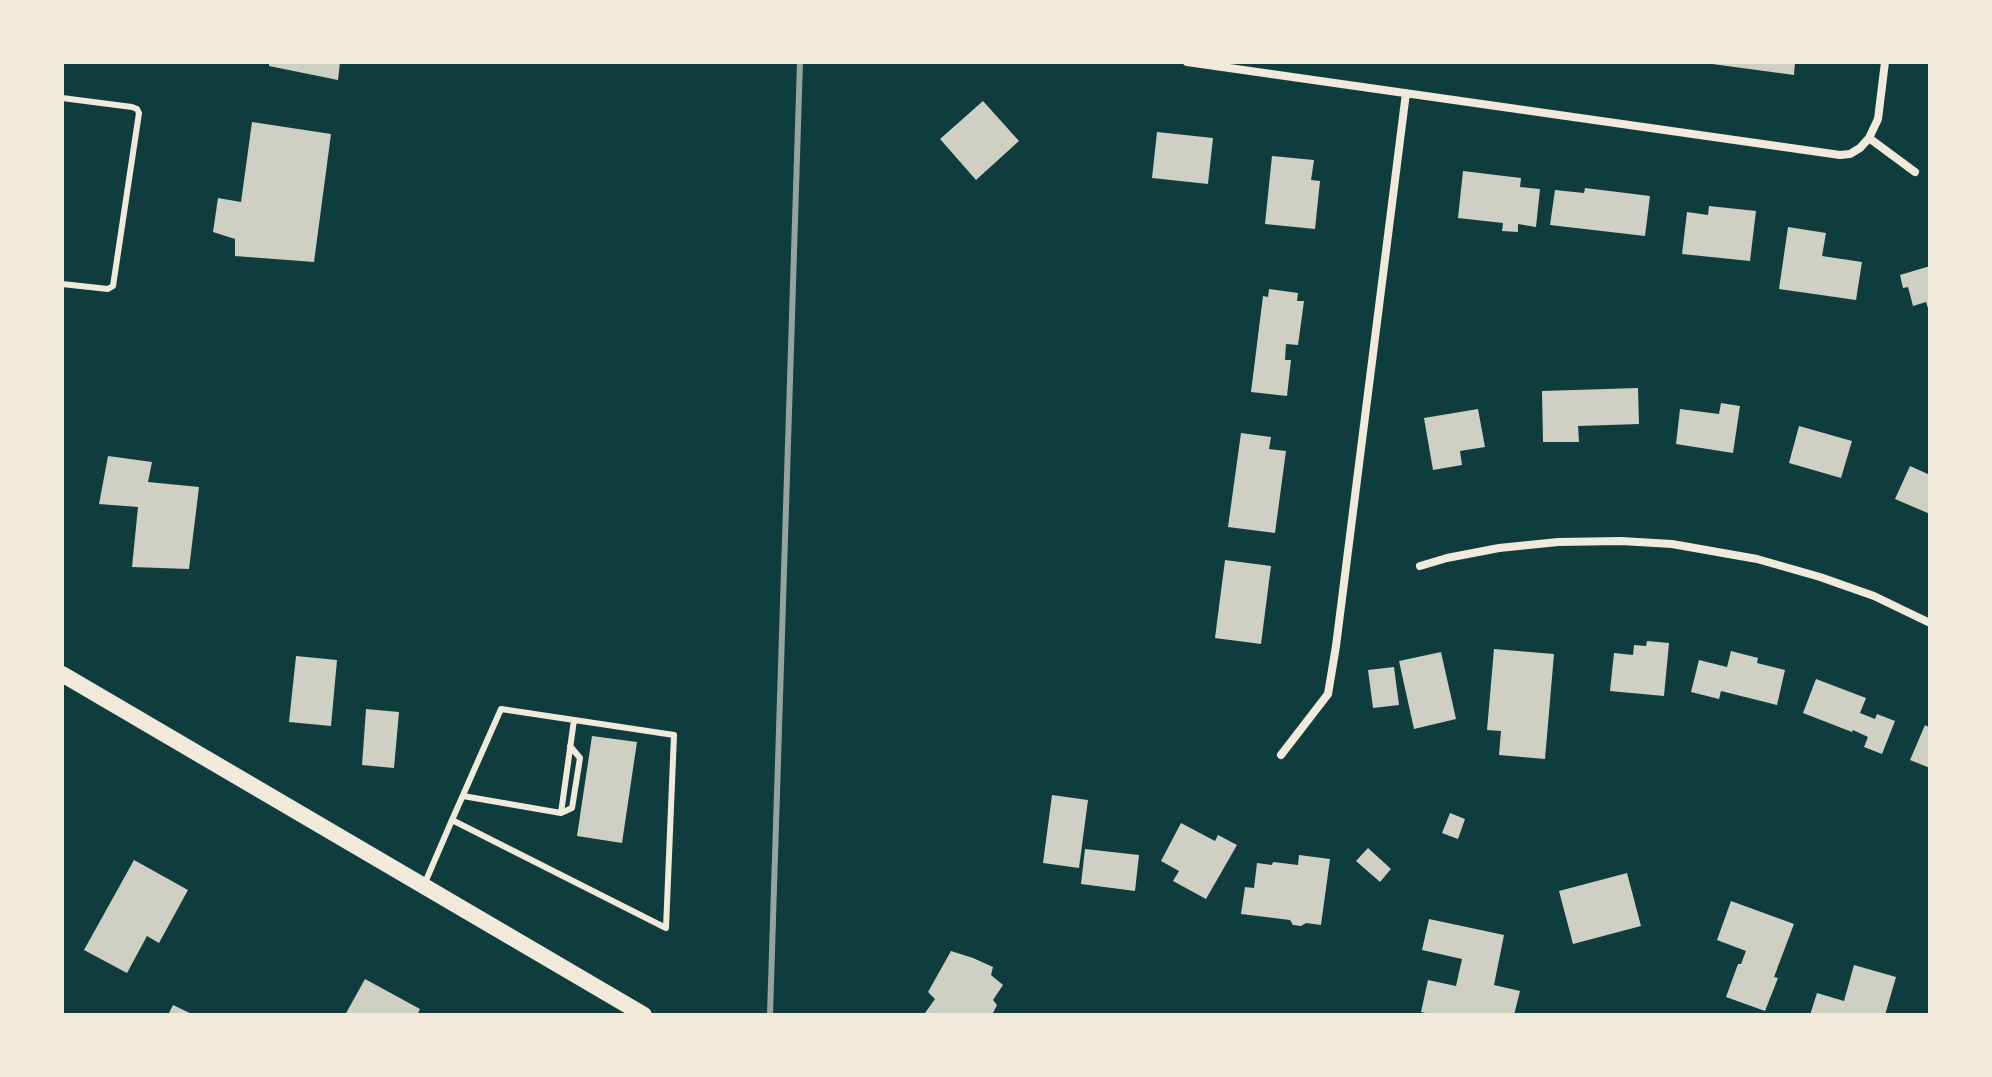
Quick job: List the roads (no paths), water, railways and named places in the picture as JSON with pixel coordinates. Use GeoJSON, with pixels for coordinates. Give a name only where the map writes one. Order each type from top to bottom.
{"type":"FeatureCollection","features":[{"type":"Feature","properties":{"kind":"main road"},"geometry":{"type":"LineString","coordinates":[[62,674],[644,1015]]}},
{"type":"Feature","properties":{"kind":"street"},"geometry":{"type":"LineString","coordinates":[[1187,62],[1840,155],[1850,154],[1869,138],[1878,119],[1885,62]]}},
{"type":"Feature","properties":{"kind":"street"},"geometry":{"type":"LineString","coordinates":[[1281,755],[1328,694],[1406,93]]}},
{"type":"Feature","properties":{"kind":"street"},"geometry":{"type":"LineString","coordinates":[[1869,138],[1915,172]]}},
{"type":"Feature","properties":{"kind":"street"},"geometry":{"type":"LineString","coordinates":[[1420,566],[1499,548],[1558,542],[1672,544],[1757,559],[1820,577],[1874,596],[1930,623]]}},
{"type":"Feature","properties":{"kind":"lane"},"geometry":{"type":"LineString","coordinates":[[62,98],[132,107],[139,113],[113,286],[108,289],[62,284]]}},
{"type":"Feature","properties":{"kind":"lane"},"geometry":{"type":"LineString","coordinates":[[423,886],[452,820],[463,796],[501,709],[674,735],[666,928],[452,820]]}},
{"type":"Feature","properties":{"kind":"lane"},"geometry":{"type":"LineString","coordinates":[[561,813],[574,720]]}},
{"type":"Feature","properties":{"kind":"lane"},"geometry":{"type":"LineString","coordinates":[[463,796],[561,813],[572,808],[580,758],[570,746]]}},
{"type":"Feature","properties":{"kind":"railway"},"geometry":{"type":"LineString","coordinates":[[770,1015],[800,62]]}}]}
